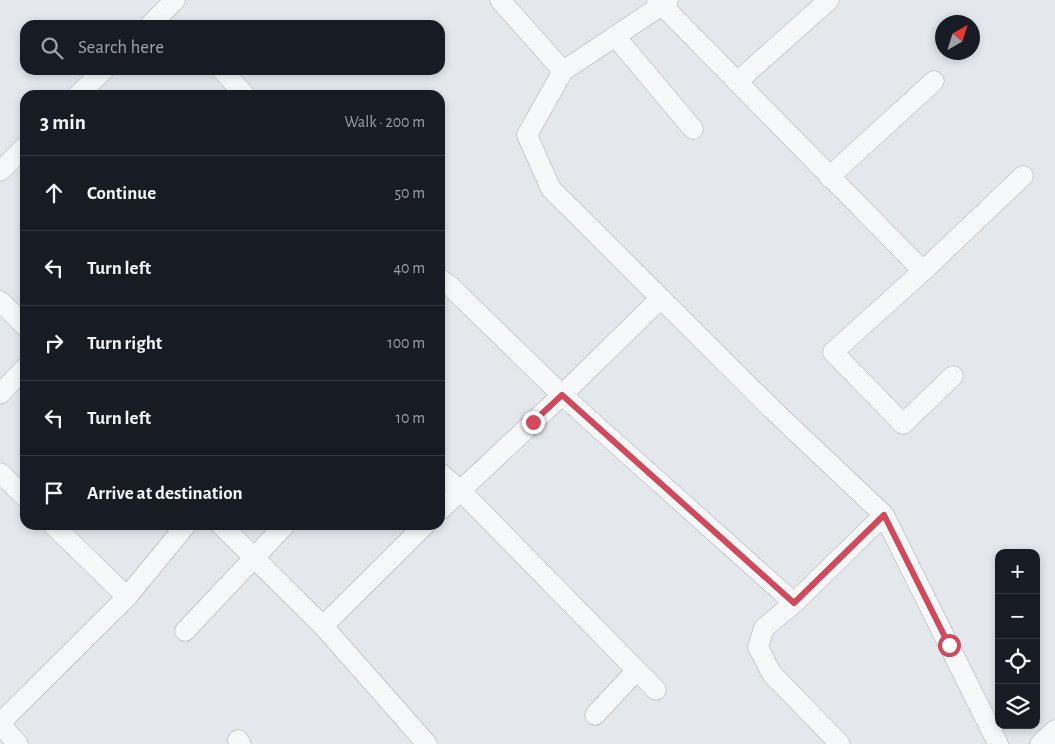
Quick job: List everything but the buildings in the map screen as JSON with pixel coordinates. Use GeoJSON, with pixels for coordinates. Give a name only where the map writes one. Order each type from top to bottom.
{"type":"FeatureCollection","features":[{"type":"Feature","properties":{"kind":"street"},"geometry":{"type":"LineString","coordinates":[[155,20],[175,0]]}},
{"type":"Feature","properties":{"kind":"street"},"geometry":{"type":"LineString","coordinates":[[500,0],[563,71]]}},
{"type":"Feature","properties":{"kind":"street"},"geometry":{"type":"LineString","coordinates":[[737,82],[829,0]]}},
{"type":"Feature","properties":{"kind":"street"},"geometry":{"type":"LineString","coordinates":[[923,271],[829,177],[662,2],[616,36],[563,71],[527,135],[551,189],[772,409],[884,515],[998,744]]}},
{"type":"Feature","properties":{"kind":"street"},"geometry":{"type":"LineString","coordinates":[[616,36],[693,129]]}},
{"type":"Feature","properties":{"kind":"street"},"geometry":{"type":"LineString","coordinates":[[83,90],[99,75]]}},
{"type":"Feature","properties":{"kind":"street"},"geometry":{"type":"LineString","coordinates":[[227,75],[240,90]]}},
{"type":"Feature","properties":{"kind":"street"},"geometry":{"type":"LineString","coordinates":[[829,177],[934,81]]}},
{"type":"Feature","properties":{"kind":"street"},"geometry":{"type":"LineString","coordinates":[[0,171],[20,152]]}},
{"type":"Feature","properties":{"kind":"street"},"geometry":{"type":"LineString","coordinates":[[953,376],[903,424],[832,352],[923,271],[1023,176]]}},
{"type":"Feature","properties":{"kind":"street"},"geometry":{"type":"LineString","coordinates":[[445,282],[562,395],[794,603]]}},
{"type":"Feature","properties":{"kind":"street"},"geometry":{"type":"LineString","coordinates":[[445,505],[562,395],[660,299]]}},
{"type":"Feature","properties":{"kind":"street"},"geometry":{"type":"LineString","coordinates":[[0,301],[20,321]]}},
{"type":"Feature","properties":{"kind":"street"},"geometry":{"type":"LineString","coordinates":[[0,394],[20,373]]}},
{"type":"Feature","properties":{"kind":"street"},"geometry":{"type":"LineString","coordinates":[[0,473],[20,493]]}},
{"type":"Feature","properties":{"kind":"street"},"geometry":{"type":"LineString","coordinates":[[445,477],[460,490],[656,690]]}},
{"type":"Feature","properties":{"kind":"street"},"geometry":{"type":"LineString","coordinates":[[840,744],[772,674],[758,647],[764,628],[794,603],[884,515]]}},
{"type":"Feature","properties":{"kind":"street"},"geometry":{"type":"LineString","coordinates":[[58,530],[127,597]]}},
{"type":"Feature","properties":{"kind":"street"},"geometry":{"type":"LineString","coordinates":[[18,744],[0,723],[127,597],[182,530]]}},
{"type":"Feature","properties":{"kind":"street"},"geometry":{"type":"LineString","coordinates":[[226,530],[323,626],[427,744]]}},
{"type":"Feature","properties":{"kind":"street"},"geometry":{"type":"LineString","coordinates":[[185,631],[280,530]]}},
{"type":"Feature","properties":{"kind":"street"},"geometry":{"type":"LineString","coordinates":[[323,626],[420,530]]}},
{"type":"Feature","properties":{"kind":"street"},"geometry":{"type":"LineString","coordinates":[[595,715],[636,671]]}},
{"type":"Feature","properties":{"kind":"street"},"geometry":{"type":"LineString","coordinates":[[1040,744],[1055,730]]}},
{"type":"Feature","properties":{"kind":"route"},"geometry":{"type":"LineString","coordinates":[[533,422],[562,395],[794,603],[884,515],[949,645]]}}]}
